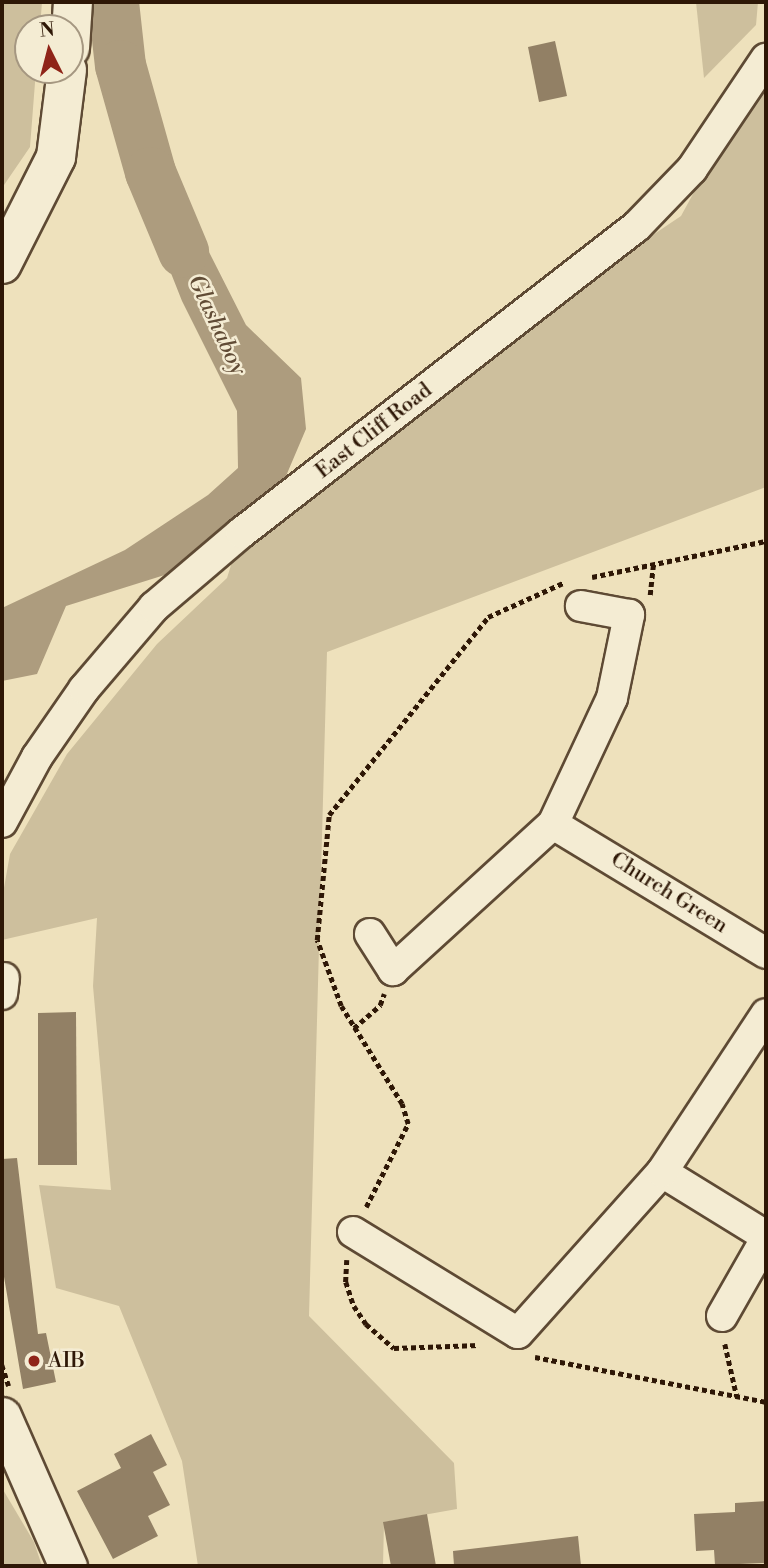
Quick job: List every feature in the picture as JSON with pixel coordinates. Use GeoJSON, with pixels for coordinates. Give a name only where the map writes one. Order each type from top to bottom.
{"type":"FeatureCollection","features":[{"type":"Feature","properties":{"kind":"main road"},"geometry":{"type":"LineString","coordinates":[[2,264],[56,157],[65,84]]}},
{"type":"Feature","properties":{"kind":"street","name":"East Cliff Road"},"geometry":{"type":"LineString","coordinates":[[2,822],[37,757],[84,689],[154,607],[241,533],[637,226],[692,169],[766,59]]}},
{"type":"Feature","properties":{"kind":"street"},"geometry":{"type":"LineString","coordinates":[[370,934],[393,970],[563,829],[612,698],[629,615],[580,588]]}},
{"type":"Feature","properties":{"kind":"street","name":"Church Green"},"geometry":{"type":"LineString","coordinates":[[563,829],[766,953]]}},
{"type":"Feature","properties":{"kind":"street"},"geometry":{"type":"LineString","coordinates":[[353,1232],[518,1333],[662,1172],[766,1014]]}},
{"type":"Feature","properties":{"kind":"street"},"geometry":{"type":"LineString","coordinates":[[662,1172],[766,1238],[722,1316]]}},
{"type":"Feature","properties":{"kind":"street"},"geometry":{"type":"LineString","coordinates":[[2,1416],[68,1566]]}},
{"type":"Feature","properties":{"kind":"path"},"geometry":{"type":"LineString","coordinates":[[487,1347],[394,1348],[366,1324],[346,1282],[348,1243],[408,1124],[402,1104],[341,1006],[317,940],[329,815],[488,617],[580,588],[766,541]]}},
{"type":"Feature","properties":{"kind":"path"},"geometry":{"type":"LineString","coordinates":[[354,1028],[380,1005],[393,970]]}},
{"type":"Feature","properties":{"kind":"path"},"geometry":{"type":"LineString","coordinates":[[722,1316],[736,1324],[725,1344],[738,1397]]}},
{"type":"Feature","properties":{"kind":"path"},"geometry":{"type":"LineString","coordinates":[[527,1355],[766,1402]]}},
{"type":"Feature","properties":{"kind":"path"},"geometry":{"type":"LineString","coordinates":[[2,1365],[5,1372]]}},
{"type":"Feature","properties":{"kind":"shaded area"},"geometry":{"type":"Polygon","coordinates":[[[2,2],[42,2],[41,14],[14,14],[14,84],[35,84],[30,147],[2,188],[2,2]]]}},
{"type":"Feature","properties":{"kind":"shaded area"},"geometry":{"type":"Polygon","coordinates":[[[696,2],[758,2],[756,25],[704,78],[696,2]]]}},
{"type":"Feature","properties":{"kind":"shaded area"},"geometry":{"type":"Polygon","coordinates":[[[766,60],[766,487],[327,652],[309,1316],[454,1463],[457,1509],[384,1522],[383,1566],[198,1566],[182,1461],[119,1306],[56,1288],[39,1185],[111,1190],[93,986],[97,918],[2,940],[2,899],[10,854],[67,754],[157,644],[227,578],[241,533],[454,369],[681,216],[766,60]]]}},
{"type":"Feature","properties":{"kind":"shaded area"},"geometry":{"type":"Polygon","coordinates":[[[2,1488],[34,1542],[42,1566],[2,1566],[2,1488]]]}},
{"type":"Feature","properties":{"kind":"water"},"geometry":{"type":"Polygon","coordinates":[[[173,181],[246,325],[301,378],[306,429],[286,476],[250,510],[171,573],[66,606],[37,674],[2,681],[2,608],[125,550],[208,495],[238,468],[237,411],[182,301],[140,195],[173,181]]]}},
{"type":"Feature","properties":{"kind":"building"},"geometry":{"type":"Polygon","coordinates":[[[555,41],[567,96],[539,102],[528,47],[555,41]]]}},
{"type":"Feature","properties":{"kind":"building"},"geometry":{"type":"Polygon","coordinates":[[[76,1012],[77,1165],[38,1165],[38,1013],[76,1012]]]}},
{"type":"Feature","properties":{"kind":"building"},"geometry":{"type":"Polygon","coordinates":[[[17,1158],[38,1334],[46,1333],[56,1382],[23,1389],[2,1265],[2,1159],[17,1158]]]}},
{"type":"Feature","properties":{"kind":"building"},"geometry":{"type":"Polygon","coordinates":[[[151,1434],[167,1465],[153,1472],[170,1505],[148,1516],[158,1536],[113,1559],[77,1491],[121,1468],[114,1454],[151,1434]]]}},
{"type":"Feature","properties":{"kind":"building"},"geometry":{"type":"Polygon","coordinates":[[[766,1501],[766,1563],[715,1565],[714,1550],[696,1551],[694,1514],[735,1512],[735,1503],[766,1501]]]}},
{"type":"Feature","properties":{"kind":"building"},"geometry":{"type":"Polygon","coordinates":[[[427,1514],[436,1566],[391,1566],[383,1522],[427,1514]]]}},
{"type":"Feature","properties":{"kind":"building"},"geometry":{"type":"Polygon","coordinates":[[[578,1536],[581,1566],[454,1566],[453,1551],[578,1536]]]}},
{"type":"Feature","properties":{"kind":"waterway","name":"Glashaboy"},"geometry":{"type":"LineString","coordinates":[[113,2],[120,65],[150,172],[183,251]]}},
{"type":"Feature","properties":{"kind":"place","name":"AIB"},"geometry":{"type":"Point","coordinates":[34,1361]}}]}
